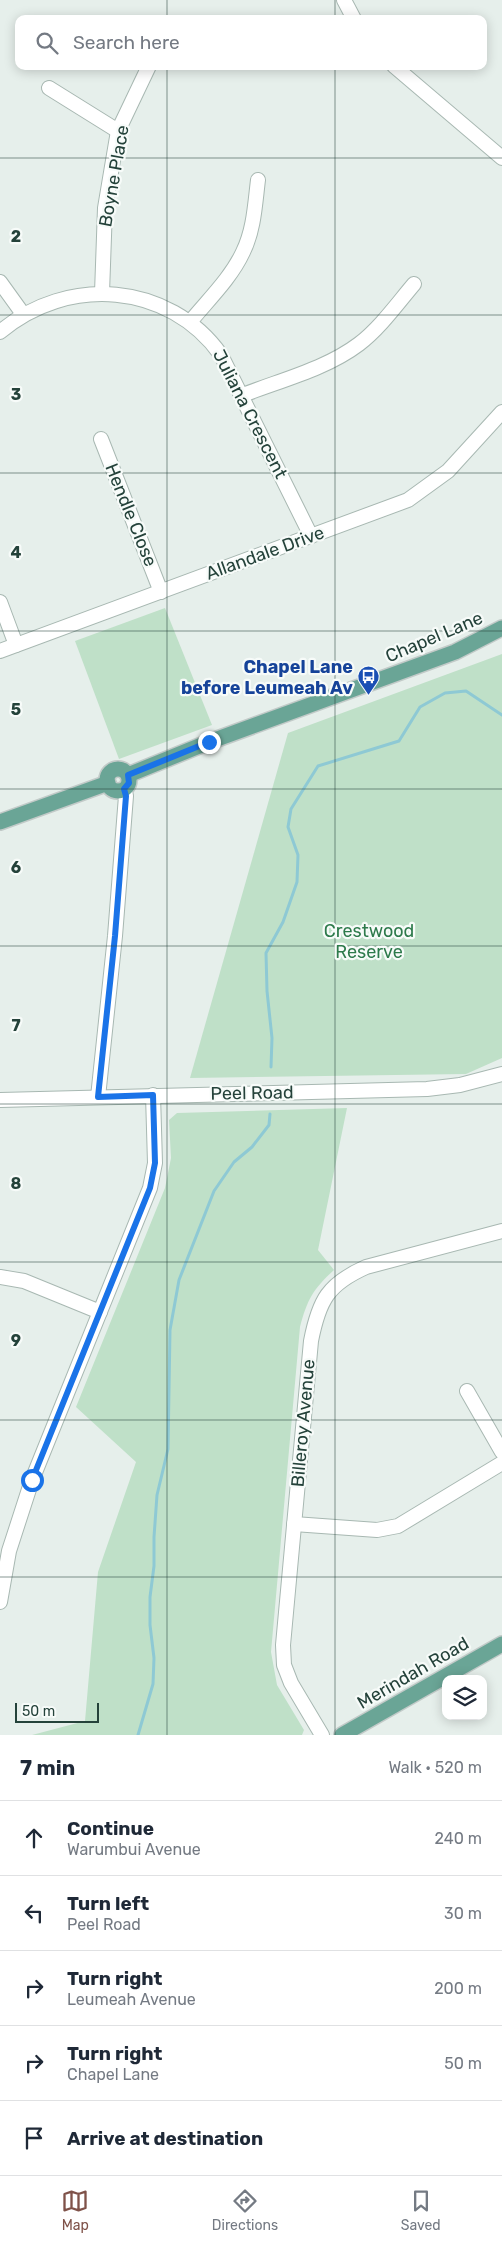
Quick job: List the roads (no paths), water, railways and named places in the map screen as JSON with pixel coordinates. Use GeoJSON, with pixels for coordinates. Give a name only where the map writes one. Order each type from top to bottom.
{"type":"FeatureCollection","features":[{"type":"Feature","properties":{"kind":"main road","name":"Chapel Lane"},"geometry":{"type":"LineString","coordinates":[[0,822],[108,783],[109,775],[114,769],[122,770],[126,782],[209,742],[455,652],[502,628]]}},
{"type":"Feature","properties":{"kind":"main road","name":"Merindah Road"},"geometry":{"type":"LineString","coordinates":[[342,1735],[502,1644]]}},
{"type":"Feature","properties":{"kind":"street"},"geometry":{"type":"LineString","coordinates":[[344,0],[352,15]]}},
{"type":"Feature","properties":{"kind":"street","name":"Boyne Place"},"geometry":{"type":"LineString","coordinates":[[102,293],[105,208],[118,131],[147,70]]}},
{"type":"Feature","properties":{"kind":"street"},"geometry":{"type":"LineString","coordinates":[[399,70],[502,158]]}},
{"type":"Feature","properties":{"kind":"street"},"geometry":{"type":"LineString","coordinates":[[49,88],[118,131]]}},
{"type":"Feature","properties":{"kind":"street"},"geometry":{"type":"LineString","coordinates":[[190,322],[236,266],[244,252],[249,238],[258,180]]}},
{"type":"Feature","properties":{"kind":"street"},"geometry":{"type":"LineString","coordinates":[[0,282],[23,314]]}},
{"type":"Feature","properties":{"kind":"street"},"geometry":{"type":"LineString","coordinates":[[242,394],[332,360],[348,352],[373,332],[414,284]]}},
{"type":"Feature","properties":{"kind":"street","name":"Juliana Crescent"},"geometry":{"type":"LineString","coordinates":[[0,332],[23,314],[41,305],[62,299],[102,293],[119,294],[152,302],[190,322],[213,343],[242,394],[311,536]]}},
{"type":"Feature","properties":{"kind":"street","name":"Allandale Drive"},"geometry":{"type":"LineString","coordinates":[[0,651],[408,500],[448,472],[502,412]]}},
{"type":"Feature","properties":{"kind":"street","name":"Hendle Close"},"geometry":{"type":"LineString","coordinates":[[100,439],[161,592]]}},
{"type":"Feature","properties":{"kind":"street"},"geometry":{"type":"LineString","coordinates":[[0,602],[16,645]]}},
{"type":"Feature","properties":{"kind":"street"},"geometry":{"type":"LineString","coordinates":[[98,1097],[116,917],[126,782]]}},
{"type":"Feature","properties":{"kind":"street","name":"Peel Road"},"geometry":{"type":"LineString","coordinates":[[0,1100],[427,1089],[460,1085],[502,1074]]}},
{"type":"Feature","properties":{"kind":"street"},"geometry":{"type":"LineString","coordinates":[[0,1602],[5,1550],[154,1176],[153,1095]]}},
{"type":"Feature","properties":{"kind":"street","name":"Billeroy Avenue"},"geometry":{"type":"LineString","coordinates":[[322,1735],[291,1683],[284,1665],[283,1638],[311,1341],[315,1318],[324,1296],[335,1284],[350,1274],[366,1267],[502,1231]]}},
{"type":"Feature","properties":{"kind":"street"},"geometry":{"type":"LineString","coordinates":[[0,1277],[24,1281],[100,1312]]}},
{"type":"Feature","properties":{"kind":"street"},"geometry":{"type":"LineString","coordinates":[[467,1391],[502,1452]]}},
{"type":"Feature","properties":{"kind":"street"},"geometry":{"type":"LineString","coordinates":[[294,1524],[377,1530],[398,1526],[502,1463]]}},
{"type":"Feature","properties":{"kind":"waterway"},"geometry":{"type":"LineString","coordinates":[[271,1067],[272,1038],[267,991],[266,953],[283,922],[297,882],[298,855],[288,827],[291,809],[318,766],[399,741],[420,707],[445,693],[466,691],[502,715]]}},
{"type":"Feature","properties":{"kind":"waterway"},"geometry":{"type":"LineString","coordinates":[[138,1735],[153,1684],[154,1658],[150,1625],[150,1597],[154,1566],[157,1495],[168,1449],[170,1330],[179,1280],[214,1191],[234,1162],[252,1147],[269,1125],[270,1114]]}},
{"type":"Feature","properties":{"kind":"place","name":"Chapel Lane before Leumeah Av"},"geometry":{"type":"Point","coordinates":[369,696]}},
{"type":"Feature","properties":{"kind":"park label","name":"Crestwood Reserve"},"geometry":{"type":"Point","coordinates":[369,941]}}]}
